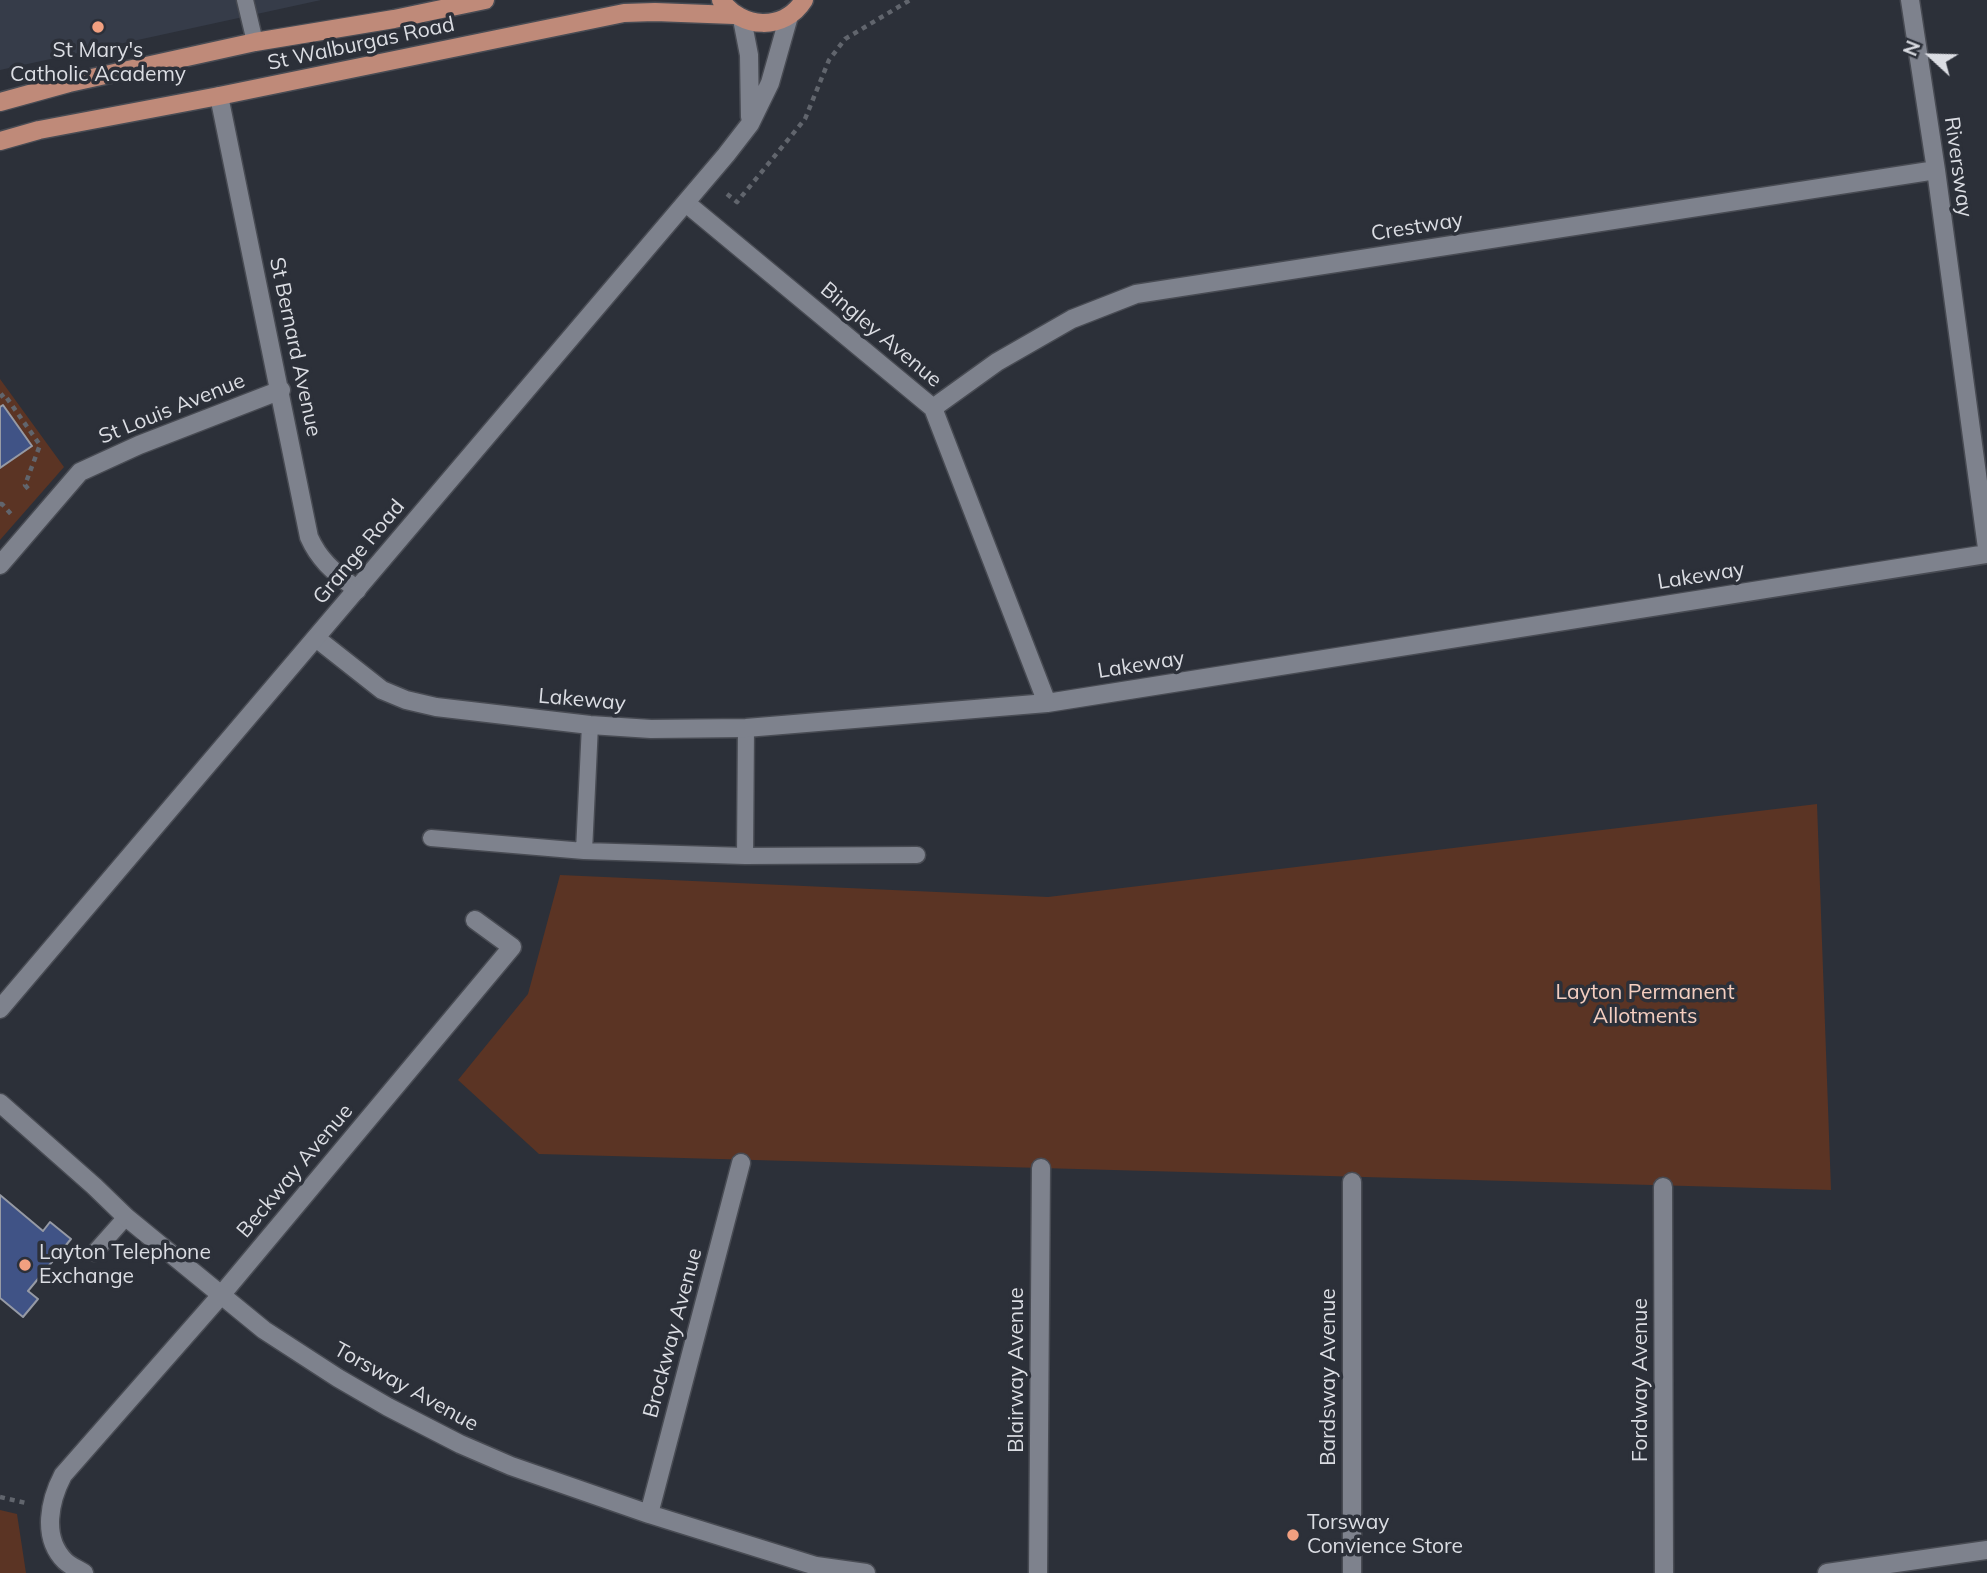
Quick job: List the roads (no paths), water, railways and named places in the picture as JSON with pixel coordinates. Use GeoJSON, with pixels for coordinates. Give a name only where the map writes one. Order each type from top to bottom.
{"type":"FeatureCollection","features":[{"type":"Feature","properties":{"kind":"main road","name":"St Walburgas Road"},"geometry":{"type":"LineString","coordinates":[[0,102],[69,83],[255,43],[485,0]]}},
{"type":"Feature","properties":{"kind":"main road"},"geometry":{"type":"LineString","coordinates":[[720,0],[738,17]]}},
{"type":"Feature","properties":{"kind":"main road"},"geometry":{"type":"LineString","coordinates":[[789,16],[804,0]]}},
{"type":"Feature","properties":{"kind":"main road","name":"St Walburgas Road"},"geometry":{"type":"LineString","coordinates":[[0,141],[39,130],[624,13],[738,17],[758,24],[775,22],[789,16]]}},
{"type":"Feature","properties":{"kind":"street","name":"Riversway"},"geometry":{"type":"LineString","coordinates":[[1910,0],[1987,548]]}},
{"type":"Feature","properties":{"kind":"street","name":"Grange Road"},"geometry":{"type":"LineString","coordinates":[[0,1009],[686,203],[750,124],[770,83],[789,16]]}},
{"type":"Feature","properties":{"kind":"street"},"geometry":{"type":"LineString","coordinates":[[738,17],[750,55],[750,124]]}},
{"type":"Feature","properties":{"kind":"street","name":"St Bernard Avenue"},"geometry":{"type":"LineString","coordinates":[[219,96],[309,537],[324,563],[357,590]]}},
{"type":"Feature","properties":{"kind":"street","name":"Crestway"},"geometry":{"type":"LineString","coordinates":[[933,408],[997,362],[1072,319],[1136,294],[1936,170]]}},
{"type":"Feature","properties":{"kind":"street","name":"Bingley Avenue"},"geometry":{"type":"LineString","coordinates":[[686,203],[933,408],[1047,703]]}},
{"type":"Feature","properties":{"kind":"street","name":"St Louis Avenue"},"geometry":{"type":"LineString","coordinates":[[0,565],[80,472],[139,444],[281,390]]}},
{"type":"Feature","properties":{"kind":"street","name":"Lakeway"},"geometry":{"type":"LineString","coordinates":[[316,638],[383,690],[406,700],[436,707],[590,725],[651,729],[746,728],[1047,703],[1987,554]]}},
{"type":"Feature","properties":{"kind":"street","name":"Beckway Avenue"},"geometry":{"type":"LineString","coordinates":[[84,1573],[65,1561],[50,1531],[55,1492],[64,1475],[222,1294],[512,947],[475,920]]}},
{"type":"Feature","properties":{"kind":"street","name":"Torsway Avenue"},"geometry":{"type":"LineString","coordinates":[[0,1103],[125,1217],[264,1330],[388,1407],[460,1444],[511,1466],[649,1514],[816,1566],[866,1573]]}},
{"type":"Feature","properties":{"kind":"street","name":"Brockway Avenue"},"geometry":{"type":"LineString","coordinates":[[649,1514],[741,1163]]}},
{"type":"Feature","properties":{"kind":"street","name":"Blairway Avenue"},"geometry":{"type":"LineString","coordinates":[[1038,1573],[1041,1168]]}},
{"type":"Feature","properties":{"kind":"street","name":"Bardsway Avenue"},"geometry":{"type":"LineString","coordinates":[[1352,1182],[1352,1573]]}},
{"type":"Feature","properties":{"kind":"street","name":"Fordway Avenue"},"geometry":{"type":"LineString","coordinates":[[1663,1187],[1664,1573]]}},
{"type":"Feature","properties":{"kind":"street"},"geometry":{"type":"LineString","coordinates":[[1827,1573],[1987,1550]]}},
{"type":"Feature","properties":{"kind":"lane"},"geometry":{"type":"LineString","coordinates":[[245,0],[255,43]]}},
{"type":"Feature","properties":{"kind":"lane"},"geometry":{"type":"LineString","coordinates":[[584,851],[590,725]]}},
{"type":"Feature","properties":{"kind":"lane"},"geometry":{"type":"LineString","coordinates":[[745,856],[746,728]]}},
{"type":"Feature","properties":{"kind":"lane"},"geometry":{"type":"LineString","coordinates":[[431,838],[584,851],[745,856],[917,855]]}},
{"type":"Feature","properties":{"kind":"lane"},"geometry":{"type":"LineString","coordinates":[[94,1252],[125,1217]]}},
{"type":"Feature","properties":{"kind":"place","name":"St Mary's Catholic Academy"},"geometry":{"type":"Point","coordinates":[98,27]}},
{"type":"Feature","properties":{"kind":"place","name":"Layton Telephone Exchange"},"geometry":{"type":"Point","coordinates":[25,1265]}},
{"type":"Feature","properties":{"kind":"place","name":"Torsway Convience Store"},"geometry":{"type":"Point","coordinates":[1293,1535]}},
{"type":"Feature","properties":{"kind":"park label","name":"Layton Permanent Allotments"},"geometry":{"type":"Point","coordinates":[1645,1005]}}]}
